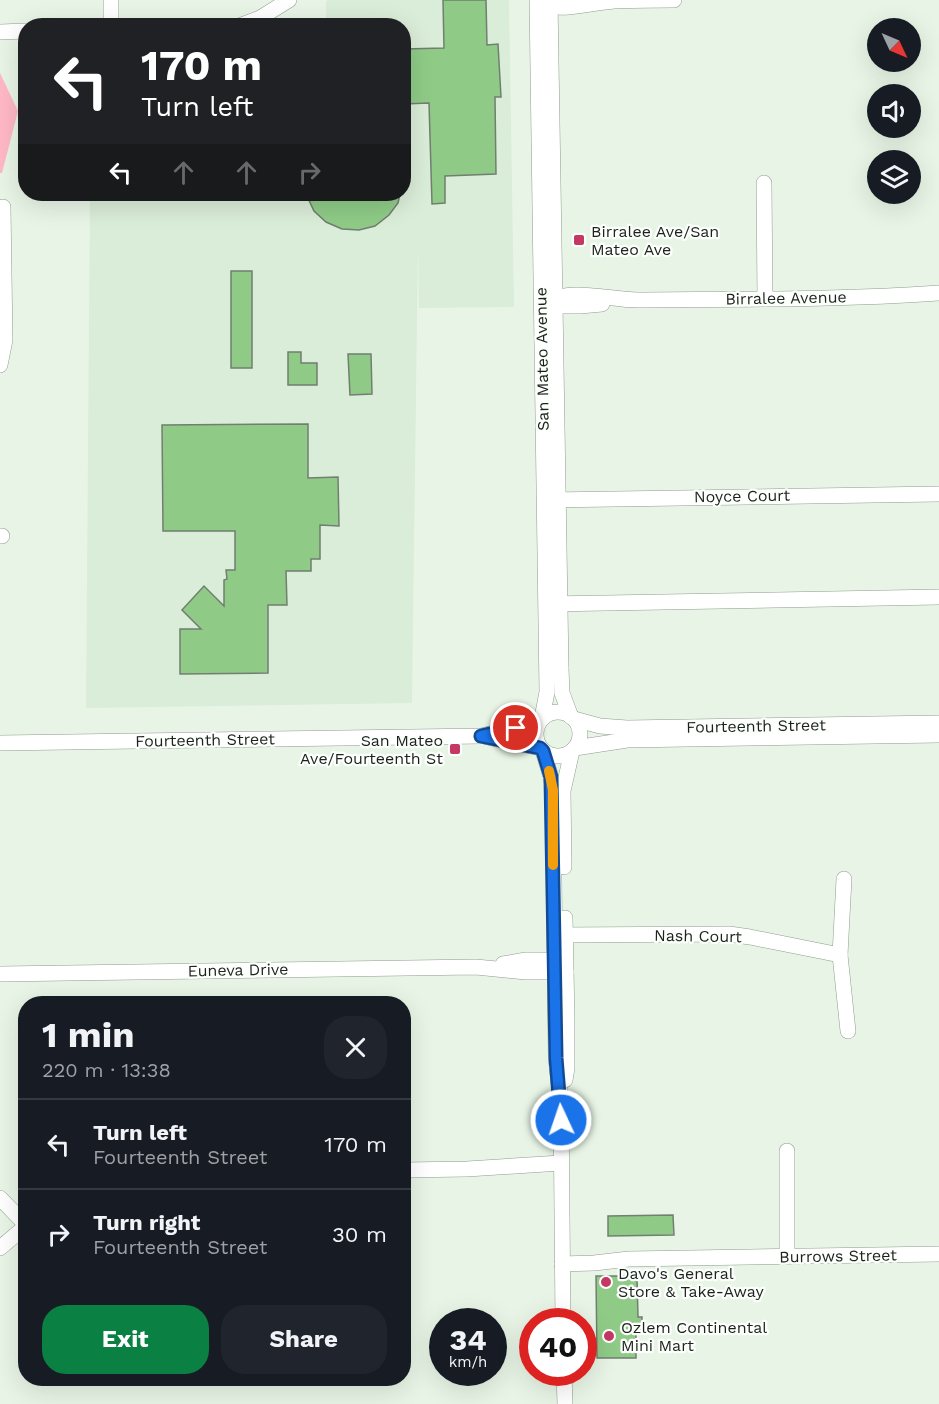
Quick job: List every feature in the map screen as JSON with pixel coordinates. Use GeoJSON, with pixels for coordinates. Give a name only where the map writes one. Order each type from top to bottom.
{"type":"FeatureCollection","features":[{"type":"Feature","properties":{"kind":"street"},"geometry":{"type":"LineString","coordinates":[[111,0],[111,18]]}},
{"type":"Feature","properties":{"kind":"street"},"geometry":{"type":"LineString","coordinates":[[260,18],[289,0]]}},
{"type":"Feature","properties":{"kind":"street"},"geometry":{"type":"LineString","coordinates":[[543,2],[575,7],[609,1],[674,0]]}},
{"type":"Feature","properties":{"kind":"street","name":"San Mateo Avenue"},"geometry":{"type":"LineString","coordinates":[[543,2],[550,303],[553,604],[562,693],[573,718]]}},
{"type":"Feature","properties":{"kind":"street"},"geometry":{"type":"LineString","coordinates":[[0,32],[18,31]]}},
{"type":"Feature","properties":{"kind":"street"},"geometry":{"type":"LineString","coordinates":[[764,183],[765,298]]}},
{"type":"Feature","properties":{"kind":"street"},"geometry":{"type":"LineString","coordinates":[[0,364],[5,340],[1,286],[3,207]]}},
{"type":"Feature","properties":{"kind":"street","name":"Birralee Avenue"},"geometry":{"type":"LineString","coordinates":[[550,303],[580,296],[632,300],[939,293]]}},
{"type":"Feature","properties":{"kind":"street","name":"Noyce Court"},"geometry":{"type":"LineString","coordinates":[[551,500],[939,494]]}},
{"type":"Feature","properties":{"kind":"street"},"geometry":{"type":"LineString","coordinates":[[553,604],[939,597]]}},
{"type":"Feature","properties":{"kind":"street","name":"San Mateo Avenue"},"geometry":{"type":"LineString","coordinates":[[540,720],[547,692],[553,604]]}},
{"type":"Feature","properties":{"kind":"street"},"geometry":{"type":"LineString","coordinates":[[560,935],[563,791],[573,749],[580,736],[578,724],[573,718],[560,712],[547,714],[540,720],[535,735],[542,749],[553,790],[561,966],[567,1068],[561,1104],[563,1308]]}},
{"type":"Feature","properties":{"kind":"street","name":"Fourteenth Street"},"geometry":{"type":"LineString","coordinates":[[573,718],[600,726],[627,728],[939,723]]}},
{"type":"Feature","properties":{"kind":"street","name":"Fourteenth Street"},"geometry":{"type":"LineString","coordinates":[[481,736],[540,720]]}},
{"type":"Feature","properties":{"kind":"street","name":"Fourteenth Street"},"geometry":{"type":"LineString","coordinates":[[573,749],[627,740],[939,735]]}},
{"type":"Feature","properties":{"kind":"street","name":"Fourteenth Street"},"geometry":{"type":"LineString","coordinates":[[0,743],[481,736],[542,749]]}},
{"type":"Feature","properties":{"kind":"street"},"geometry":{"type":"LineString","coordinates":[[542,749],[554,756],[561,756],[573,749]]}},
{"type":"Feature","properties":{"kind":"street"},"geometry":{"type":"LineString","coordinates":[[844,879],[840,955],[848,1032]]}},
{"type":"Feature","properties":{"kind":"street","name":"Nash Court"},"geometry":{"type":"LineString","coordinates":[[560,935],[729,934],[840,955]]}},
{"type":"Feature","properties":{"kind":"street","name":"Euneva Drive"},"geometry":{"type":"LineString","coordinates":[[0,974],[476,967],[526,972],[561,966]]}},
{"type":"Feature","properties":{"kind":"street"},"geometry":{"type":"LineString","coordinates":[[787,1151],[787,1256]]}},
{"type":"Feature","properties":{"kind":"street"},"geometry":{"type":"LineString","coordinates":[[411,1170],[561,1168]]}},
{"type":"Feature","properties":{"kind":"street"},"geometry":{"type":"LineString","coordinates":[[0,1198],[18,1217]]}},
{"type":"Feature","properties":{"kind":"street"},"geometry":{"type":"LineString","coordinates":[[0,1248],[18,1233]]}},
{"type":"Feature","properties":{"kind":"street","name":"Burrows Street"},"geometry":{"type":"LineString","coordinates":[[562,1259],[594,1263],[629,1259],[939,1254]]}},
{"type":"Feature","properties":{"kind":"street"},"geometry":{"type":"LineString","coordinates":[[564,1386],[565,1404]]}},
{"type":"Feature","properties":{"kind":"shaded area"},"geometry":{"type":"Polygon","coordinates":[[[509,0],[514,307],[419,308],[418,245],[412,703],[86,708],[90,201],[411,201],[411,18],[326,18],[326,1],[509,0]]]}},
{"type":"Feature","properties":{"kind":"shaded area"},"geometry":{"type":"Polygon","coordinates":[[[0,73],[18,111],[2,173],[0,173],[0,73]]]}},
{"type":"Feature","properties":{"kind":"building"},"geometry":{"type":"Polygon","coordinates":[[[443,0],[486,0],[487,45],[498,44],[501,97],[495,97],[496,174],[445,176],[445,203],[432,204],[429,103],[411,104],[411,49],[444,48],[443,0]]]}},
{"type":"Feature","properties":{"kind":"building"},"geometry":{"type":"Polygon","coordinates":[[[309,201],[398,201],[389,215],[375,226],[359,230],[342,229],[326,222],[314,211],[309,201]]]}},
{"type":"Feature","properties":{"kind":"building"},"geometry":{"type":"Polygon","coordinates":[[[231,271],[252,271],[252,368],[231,368],[231,271]]]}},
{"type":"Feature","properties":{"kind":"building"},"geometry":{"type":"Polygon","coordinates":[[[288,352],[301,352],[301,363],[317,363],[317,385],[288,385],[288,352]]]}},
{"type":"Feature","properties":{"kind":"building"},"geometry":{"type":"Polygon","coordinates":[[[348,354],[371,354],[372,394],[350,395],[348,354]]]}},
{"type":"Feature","properties":{"kind":"building"},"geometry":{"type":"Polygon","coordinates":[[[308,424],[308,478],[338,477],[339,526],[320,525],[320,559],[311,559],[311,571],[286,571],[287,605],[268,605],[268,673],[180,674],[180,629],[201,629],[182,610],[204,586],[224,606],[226,570],[235,570],[235,531],[163,531],[162,425],[308,424]]]}},
{"type":"Feature","properties":{"kind":"building"},"geometry":{"type":"Polygon","coordinates":[[[673,1215],[674,1235],[608,1236],[608,1216],[673,1215]]]}},
{"type":"Feature","properties":{"kind":"building"},"geometry":{"type":"Polygon","coordinates":[[[596,1276],[637,1276],[638,1317],[642,1317],[642,1330],[636,1330],[636,1358],[597,1358],[596,1276]]]}},
{"type":"Feature","properties":{"kind":"slow traffic"},"geometry":{"type":"LineString","coordinates":[[549,771],[553,790],[553,865]]}},
{"type":"Feature","properties":{"kind":"place","name":"Birralee Ave/San Mateo Ave"},"geometry":{"type":"Point","coordinates":[579,240]}},
{"type":"Feature","properties":{"kind":"place","name":"San Mateo Ave/Fourteenth St"},"geometry":{"type":"Point","coordinates":[455,749]}},
{"type":"Feature","properties":{"kind":"place","name":"Davo's General Store & Take-Away"},"geometry":{"type":"Point","coordinates":[606,1282]}},
{"type":"Feature","properties":{"kind":"place","name":"Ozlem Continental Mini Mart"},"geometry":{"type":"Point","coordinates":[609,1336]}},
{"type":"Feature","properties":{"kind":"route"},"geometry":{"type":"LineString","coordinates":[[516,728],[481,736],[540,748],[551,777],[556,1058],[561,1120]]}}]}
